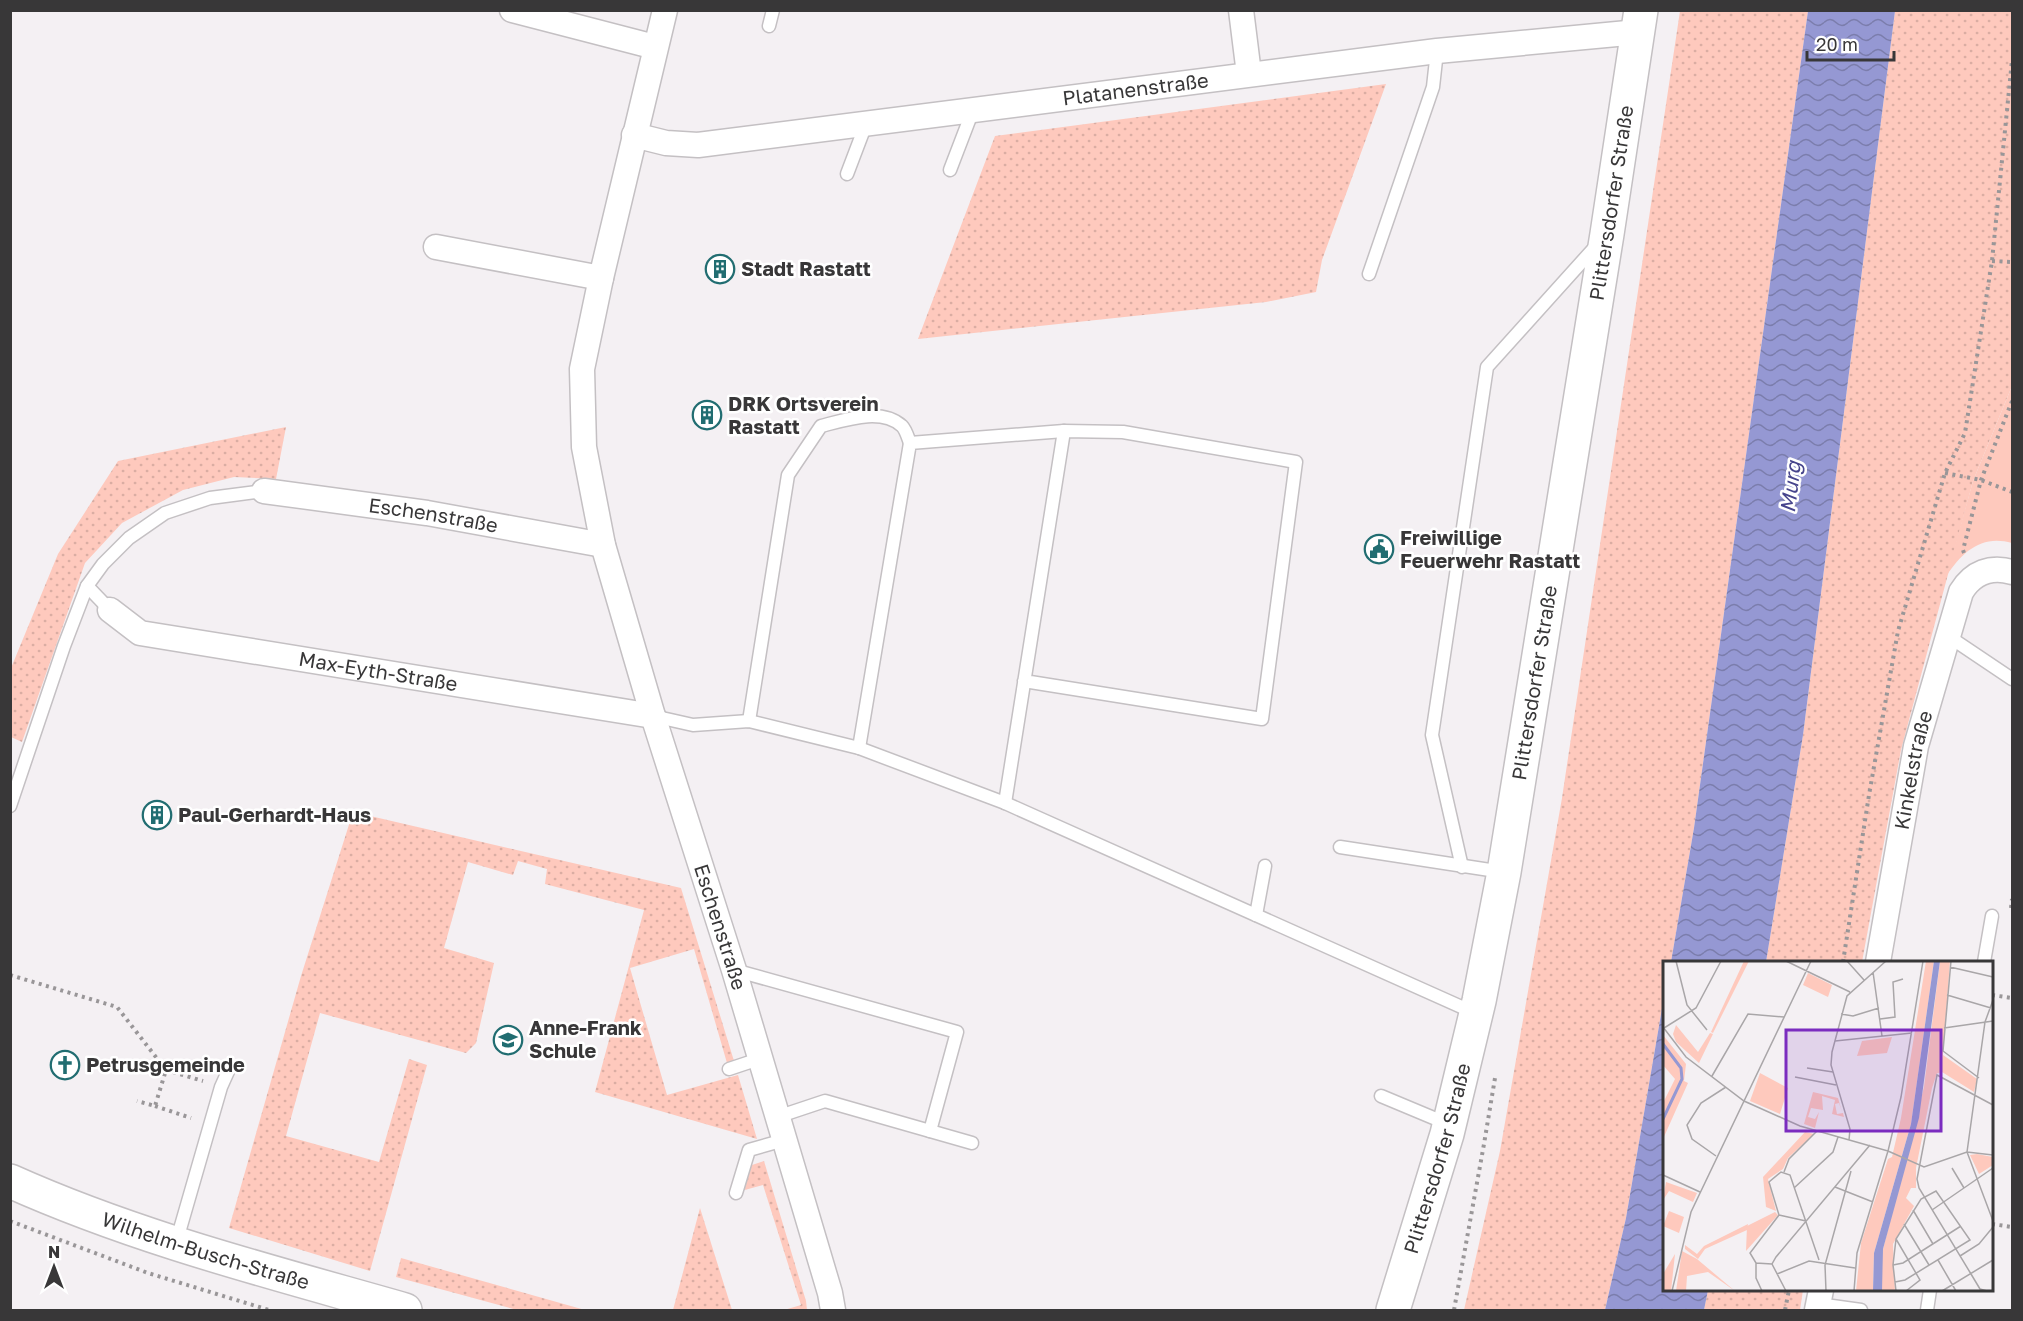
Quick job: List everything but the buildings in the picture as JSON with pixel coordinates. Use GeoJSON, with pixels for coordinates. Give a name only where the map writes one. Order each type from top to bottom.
{"type":"FeatureCollection","features":[{"type":"Feature","properties":{"kind":"street"},"geometry":{"type":"LineString","coordinates":[[512,10],[655,47]]}},
{"type":"Feature","properties":{"kind":"street","name":"Eschenstraße"},"geometry":{"type":"LineString","coordinates":[[665,10],[634,135],[582,369],[584,447],[603,545],[653,716],[734,970],[830,1293],[833,1311]]}},
{"type":"Feature","properties":{"kind":"street"},"geometry":{"type":"LineString","coordinates":[[1241,10],[1249,74]]}},
{"type":"Feature","properties":{"kind":"street","name":"Platanenstraße"},"geometry":{"type":"LineString","coordinates":[[634,135],[666,143],[698,145],[1437,51],[1639,21]]}},
{"type":"Feature","properties":{"kind":"street","name":"Plittersdorfer Straße"},"geometry":{"type":"LineString","coordinates":[[1393,1311],[1449,1124],[1476,1014],[1504,872],[1639,21]]}},
{"type":"Feature","properties":{"kind":"street"},"geometry":{"type":"LineString","coordinates":[[436,247],[601,278]]}},
{"type":"Feature","properties":{"kind":"street","name":"Eschenstraße"},"geometry":{"type":"LineString","coordinates":[[264,491],[427,513],[603,545]]}},
{"type":"Feature","properties":{"kind":"street"},"geometry":{"type":"LineString","coordinates":[[1971,579],[1996,569],[2013,572]]}},
{"type":"Feature","properties":{"kind":"street","name":"Kinkelstraße"},"geometry":{"type":"LineString","coordinates":[[1878,961],[1916,746],[1961,592],[1971,579]]}},
{"type":"Feature","properties":{"kind":"street","name":"Max-Eyth-Straße"},"geometry":{"type":"LineString","coordinates":[[110,610],[140,633],[653,716]]}},
{"type":"Feature","properties":{"kind":"street","name":"Wilhelm-Busch-Straße"},"geometry":{"type":"LineString","coordinates":[[10,1181],[48,1198],[176,1244],[404,1310]]}},
{"type":"Feature","properties":{"kind":"lane"},"geometry":{"type":"LineString","coordinates":[[769,26],[773,10]]}},
{"type":"Feature","properties":{"kind":"lane"},"geometry":{"type":"LineString","coordinates":[[1369,274],[1432,87],[1437,51]]}},
{"type":"Feature","properties":{"kind":"lane"},"geometry":{"type":"LineString","coordinates":[[950,170],[973,110]]}},
{"type":"Feature","properties":{"kind":"lane"},"geometry":{"type":"LineString","coordinates":[[847,174],[866,124]]}},
{"type":"Feature","properties":{"kind":"lane"},"geometry":{"type":"LineString","coordinates":[[1462,867],[1432,735],[1487,367],[1607,234]]}},
{"type":"Feature","properties":{"kind":"lane"},"geometry":{"type":"LineString","coordinates":[[749,721],[788,475],[821,426],[861,416],[890,419],[903,428],[910,443],[859,748]]}},
{"type":"Feature","properties":{"kind":"lane"},"geometry":{"type":"LineString","coordinates":[[1005,803],[1064,431]]}},
{"type":"Feature","properties":{"kind":"lane"},"geometry":{"type":"LineString","coordinates":[[910,443],[1064,431],[1123,432],[1296,462],[1262,719],[1024,681]]}},
{"type":"Feature","properties":{"kind":"lane"},"geometry":{"type":"LineString","coordinates":[[10,806],[64,646],[87,586],[103,564],[129,538],[165,513],[210,498],[264,491]]}},
{"type":"Feature","properties":{"kind":"lane"},"geometry":{"type":"LineString","coordinates":[[87,586],[110,610]]}},
{"type":"Feature","properties":{"kind":"lane"},"geometry":{"type":"LineString","coordinates":[[1948,636],[2013,679]]}},
{"type":"Feature","properties":{"kind":"lane"},"geometry":{"type":"LineString","coordinates":[[653,716],[693,725],[749,721],[859,748],[1005,803],[1476,1014]]}},
{"type":"Feature","properties":{"kind":"lane"},"geometry":{"type":"LineString","coordinates":[[1340,847],[1504,872]]}},
{"type":"Feature","properties":{"kind":"lane"},"geometry":{"type":"LineString","coordinates":[[1256,915],[1265,866]]}},
{"type":"Feature","properties":{"kind":"lane"},"geometry":{"type":"LineString","coordinates":[[1984,961],[1992,916]]}},
{"type":"Feature","properties":{"kind":"lane"},"geometry":{"type":"LineString","coordinates":[[734,970],[957,1032],[930,1131]]}},
{"type":"Feature","properties":{"kind":"lane"},"geometry":{"type":"LineString","coordinates":[[729,1069],[759,1059]]}},
{"type":"Feature","properties":{"kind":"lane"},"geometry":{"type":"LineString","coordinates":[[176,1244],[221,1087],[230,1067]]}},
{"type":"Feature","properties":{"kind":"lane"},"geometry":{"type":"LineString","coordinates":[[1381,1096],[1449,1124]]}},
{"type":"Feature","properties":{"kind":"lane"},"geometry":{"type":"LineString","coordinates":[[777,1117],[825,1101],[972,1143]]}},
{"type":"Feature","properties":{"kind":"lane"},"geometry":{"type":"LineString","coordinates":[[736,1193],[749,1150],[784,1140]]}},
{"type":"Feature","properties":{"kind":"lane"},"geometry":{"type":"LineString","coordinates":[[1927,1311],[1930,1291]]}},
{"type":"Feature","properties":{"kind":"lane"},"geometry":{"type":"LineString","coordinates":[[1819,1301],[1861,1311]]}},
{"type":"Feature","properties":{"kind":"path"},"geometry":{"type":"LineString","coordinates":[[1843,961],[1898,631],[1945,472],[1965,433],[1992,261],[2013,60]]}},
{"type":"Feature","properties":{"kind":"path"},"geometry":{"type":"LineString","coordinates":[[1992,261],[2013,262]]}},
{"type":"Feature","properties":{"kind":"path"},"geometry":{"type":"LineString","coordinates":[[1971,579],[1962,550],[1981,480],[2013,401]]}},
{"type":"Feature","properties":{"kind":"path"},"geometry":{"type":"LineString","coordinates":[[1945,472],[1981,480],[2013,492]]}},
{"type":"Feature","properties":{"kind":"path"},"geometry":{"type":"LineString","coordinates":[[10,975],[117,1007],[166,1070],[221,1087]]}},
{"type":"Feature","properties":{"kind":"path"},"geometry":{"type":"LineString","coordinates":[[1993,995],[2013,998]]}},
{"type":"Feature","properties":{"kind":"path"},"geometry":{"type":"LineString","coordinates":[[155,1106],[166,1070]]}},
{"type":"Feature","properties":{"kind":"path"},"geometry":{"type":"LineString","coordinates":[[137,1101],[210,1124]]}},
{"type":"Feature","properties":{"kind":"path"},"geometry":{"type":"LineString","coordinates":[[10,1221],[148,1274],[269,1311]]}},
{"type":"Feature","properties":{"kind":"path"},"geometry":{"type":"LineString","coordinates":[[1993,1224],[2013,1227]]}},
{"type":"Feature","properties":{"kind":"path"},"geometry":{"type":"LineString","coordinates":[[1785,1311],[1788,1291]]}},
{"type":"Feature","properties":{"kind":"shaded area"},"geometry":{"type":"Polygon","coordinates":[[[1680,11],[1808,11],[1694,828],[1671,961],[1663,961],[1663,1003],[1626,1218],[1605,1310],[1464,1310],[1500,1151],[1562,798],[1680,11]]]}},
{"type":"Feature","properties":{"kind":"shaded area"},"geometry":{"type":"Polygon","coordinates":[[[1895,11],[2012,11],[2012,386],[1973,481],[1901,750],[1862,961],[1766,961],[1803,735],[1895,11]]]}},
{"type":"Feature","properties":{"kind":"shaded area"},"geometry":{"type":"Polygon","coordinates":[[[1386,84],[1322,260],[1316,292],[1266,302],[918,339],[995,136],[1386,84]]]}},
{"type":"Feature","properties":{"kind":"shaded area"},"geometry":{"type":"Polygon","coordinates":[[[2012,386],[2012,543],[1991,541],[1982,543],[1966,552],[1947,575],[1973,481],[2012,386]]]}},
{"type":"Feature","properties":{"kind":"shaded area"},"geometry":{"type":"Polygon","coordinates":[[[286,427],[276,479],[234,477],[183,490],[122,523],[85,563],[22,742],[11,737],[11,668],[58,554],[118,461],[286,427]]]}},
{"type":"Feature","properties":{"kind":"shaded area"},"geometry":{"type":"Polygon","coordinates":[[[353,812],[681,888],[734,1061],[727,1063],[694,949],[630,968],[667,1095],[738,1075],[757,1139],[595,1092],[644,910],[545,884],[547,869],[518,861],[513,875],[468,862],[444,948],[494,963],[476,1043],[466,1053],[320,1013],[286,1136],[379,1162],[409,1059],[427,1065],[370,1271],[229,1228],[301,976],[353,812]]]}},
{"type":"Feature","properties":{"kind":"shaded area"},"geometry":{"type":"Polygon","coordinates":[[[764,1161],[807,1310],[784,1310],[801,1305],[763,1185],[741,1191],[749,1166],[764,1161]]]}},
{"type":"Feature","properties":{"kind":"shaded area"},"geometry":{"type":"Polygon","coordinates":[[[700,1208],[732,1310],[673,1310],[700,1208]]]}},
{"type":"Feature","properties":{"kind":"shaded area"},"geometry":{"type":"Polygon","coordinates":[[[401,1258],[585,1310],[517,1310],[396,1277],[401,1258]]]}},
{"type":"Feature","properties":{"kind":"shaded area"},"geometry":{"type":"Polygon","coordinates":[[[1708,1291],[1803,1291],[1800,1310],[1704,1310],[1708,1291]]]}},
{"type":"Feature","properties":{"kind":"water","name":"Murg"},"geometry":{"type":"Polygon","coordinates":[[[1808,11],[1895,11],[1803,735],[1766,961],[1671,961],[1694,828],[1808,11]]]}},
{"type":"Feature","properties":{"kind":"water"},"geometry":{"type":"Polygon","coordinates":[[[1663,1003],[1663,1291],[1708,1291],[1704,1310],[1605,1310],[1626,1218],[1663,1003]]]}},
{"type":"Feature","properties":{"kind":"place","name":"Stadt Rastatt"},"geometry":{"type":"Point","coordinates":[720,269]}},
{"type":"Feature","properties":{"kind":"place","name":"DRK Ortsverein Rastatt"},"geometry":{"type":"Point","coordinates":[707,415]}},
{"type":"Feature","properties":{"kind":"place","name":"Freiwillige Feuerwehr Rastatt"},"geometry":{"type":"Point","coordinates":[1379,549]}},
{"type":"Feature","properties":{"kind":"place","name":"Paul-Gerhardt-Haus"},"geometry":{"type":"Point","coordinates":[157,815]}},
{"type":"Feature","properties":{"kind":"place","name":"Anne-Frank Schule"},"geometry":{"type":"Point","coordinates":[508,1040]}},
{"type":"Feature","properties":{"kind":"place","name":"Petrusgemeinde"},"geometry":{"type":"Point","coordinates":[65,1065]}}]}
